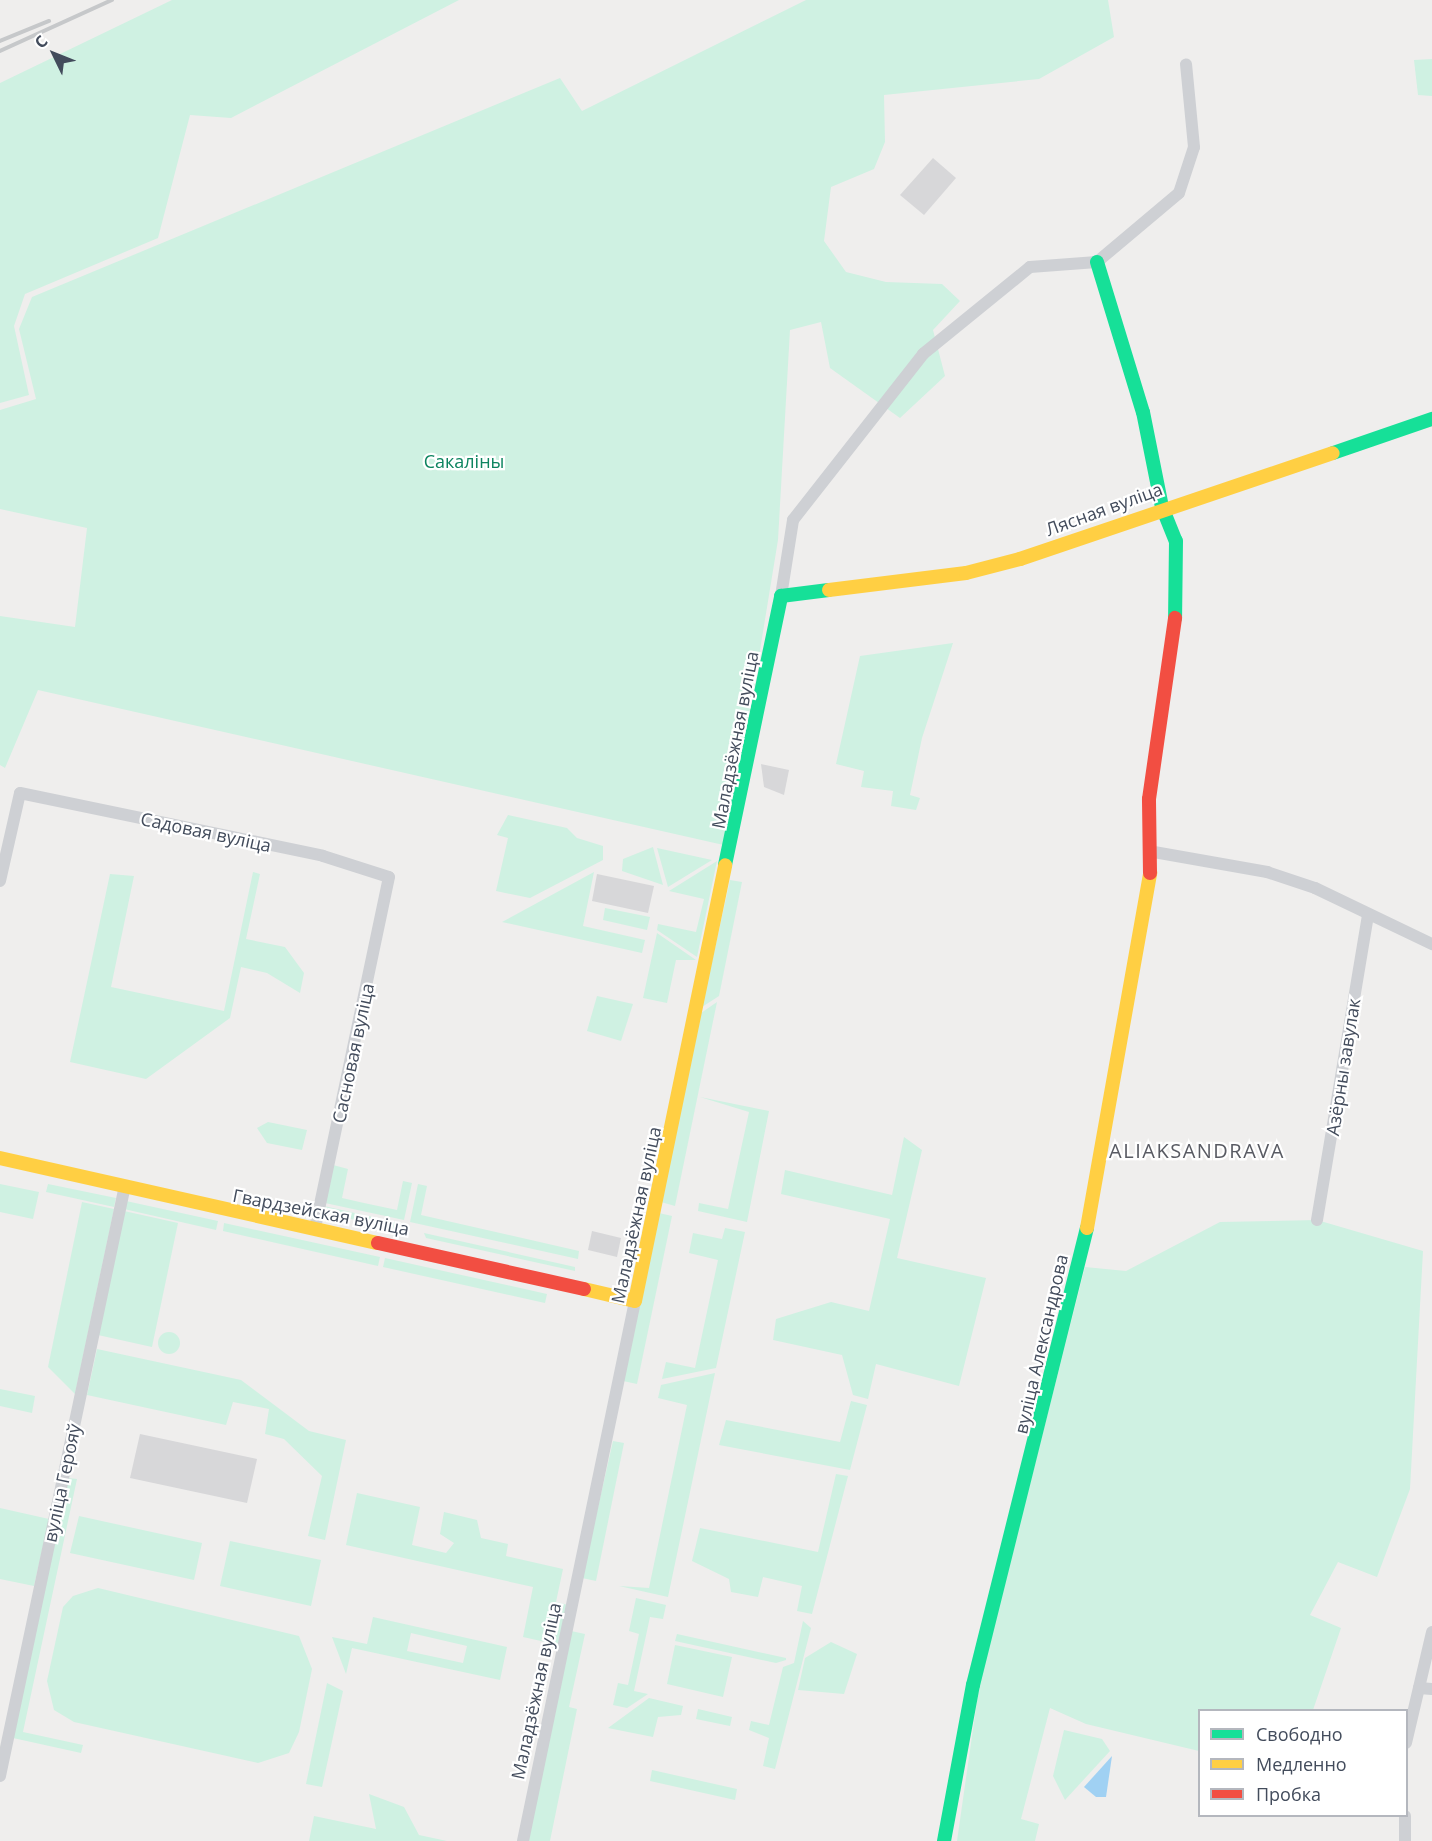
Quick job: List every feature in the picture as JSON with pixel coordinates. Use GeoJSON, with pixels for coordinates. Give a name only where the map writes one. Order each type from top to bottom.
{"type":"FeatureCollection","features":[{"type":"Feature","properties":{"kind":"street"},"geometry":{"type":"LineString","coordinates":[[781,596],[793,520],[923,354],[1030,267],[1097,262],[1179,193],[1194,147],[1186,64]]}},
{"type":"Feature","properties":{"kind":"street","name":"вуліца Александрова"},"geometry":{"type":"LineString","coordinates":[[944,1841],[973,1685],[1079,1270],[1154,852],[1149,799],[1175,640],[1177,553],[1162,507],[1143,412],[1097,262]]}},
{"type":"Feature","properties":{"kind":"street","name":"Лясная вуліца"},"geometry":{"type":"LineString","coordinates":[[781,596],[966,573],[1432,419]]}},
{"type":"Feature","properties":{"kind":"street","name":"Маладзёжная вуліца"},"geometry":{"type":"LineString","coordinates":[[523,1841],[781,596]]}},
{"type":"Feature","properties":{"kind":"street","name":"Садовая вуліца"},"geometry":{"type":"LineString","coordinates":[[0,881],[20,793],[323,856],[389,877]]}},
{"type":"Feature","properties":{"kind":"street"},"geometry":{"type":"LineString","coordinates":[[1154,852],[1267,872],[1316,888],[1432,944]]}},
{"type":"Feature","properties":{"kind":"street","name":"Сасновая вуліца"},"geometry":{"type":"LineString","coordinates":[[315,1228],[389,877]]}},
{"type":"Feature","properties":{"kind":"street","name":"Азёрны завулак"},"geometry":{"type":"LineString","coordinates":[[1317,1220],[1368,914]]}},
{"type":"Feature","properties":{"kind":"street","name":"Гвардзейская вуліца"},"geometry":{"type":"LineString","coordinates":[[0,1158],[124,1190],[315,1228],[635,1301]]}},
{"type":"Feature","properties":{"kind":"street","name":"вуліца Герояў"},"geometry":{"type":"LineString","coordinates":[[0,1776],[124,1190]]}},
{"type":"Feature","properties":{"kind":"street"},"geometry":{"type":"LineString","coordinates":[[1408,1740],[1426,1689],[1426,1660],[1432,1632]]}},
{"type":"Feature","properties":{"kind":"street"},"geometry":{"type":"LineString","coordinates":[[1405,1817],[1405,1841]]}},
{"type":"Feature","properties":{"kind":"green space"},"geometry":{"type":"Polygon","coordinates":[[[172,0],[459,0],[231,118],[190,115],[158,238],[25,294],[14,326],[29,395],[0,403],[0,83],[172,0]]]}},
{"type":"Feature","properties":{"kind":"green space","name":"Сакаліны"},"geometry":{"type":"Polygon","coordinates":[[[806,0],[1108,0],[1114,37],[1039,79],[884,95],[885,142],[874,169],[831,187],[824,241],[846,272],[886,282],[942,284],[960,301],[933,330],[945,376],[900,418],[830,368],[821,322],[790,330],[778,540],[728,846],[38,690],[5,768],[0,765],[0,616],[75,627],[87,528],[0,509],[0,410],[36,399],[19,329],[32,297],[560,78],[582,111],[806,0]]]}},
{"type":"Feature","properties":{"kind":"green space"},"geometry":{"type":"Polygon","coordinates":[[[1432,59],[1432,96],[1418,95],[1414,60],[1432,59]]]}},
{"type":"Feature","properties":{"kind":"green space"},"geometry":{"type":"Polygon","coordinates":[[[953,643],[922,738],[910,795],[920,798],[916,810],[891,806],[893,791],[861,787],[864,771],[836,764],[860,656],[953,643]]]}},
{"type":"Feature","properties":{"kind":"green space"},"geometry":{"type":"Polygon","coordinates":[[[508,815],[567,828],[577,838],[603,846],[603,860],[530,898],[496,891],[508,838],[497,835],[508,815]]]}},
{"type":"Feature","properties":{"kind":"green space"},"geometry":{"type":"Polygon","coordinates":[[[653,847],[663,885],[622,871],[623,859],[653,847]]]}},
{"type":"Feature","properties":{"kind":"green space"},"geometry":{"type":"Polygon","coordinates":[[[657,848],[712,860],[668,887],[657,848]]]}},
{"type":"Feature","properties":{"kind":"green space"},"geometry":{"type":"Polygon","coordinates":[[[717,861],[697,957],[657,930],[658,924],[696,932],[704,899],[669,891],[717,861]]]}},
{"type":"Feature","properties":{"kind":"green space"},"geometry":{"type":"Polygon","coordinates":[[[253,872],[260,874],[246,939],[285,947],[304,973],[300,993],[267,973],[241,967],[230,1018],[146,1079],[70,1062],[110,874],[134,876],[111,987],[224,1011],[253,872]]]}},
{"type":"Feature","properties":{"kind":"green space"},"geometry":{"type":"Polygon","coordinates":[[[594,872],[583,926],[645,940],[642,953],[502,922],[594,872]]]}},
{"type":"Feature","properties":{"kind":"green space"},"geometry":{"type":"Polygon","coordinates":[[[730,880],[742,882],[719,996],[702,1007],[730,880]]]}},
{"type":"Feature","properties":{"kind":"green space"},"geometry":{"type":"Polygon","coordinates":[[[605,908],[650,917],[647,930],[603,920],[605,908]]]}},
{"type":"Feature","properties":{"kind":"green space"},"geometry":{"type":"Polygon","coordinates":[[[657,933],[696,960],[676,960],[667,1003],[643,998],[657,933]]]}},
{"type":"Feature","properties":{"kind":"green space"},"geometry":{"type":"Polygon","coordinates":[[[597,996],[633,1004],[621,1041],[587,1031],[597,996]]]}},
{"type":"Feature","properties":{"kind":"green space"},"geometry":{"type":"Polygon","coordinates":[[[717,1002],[675,1206],[661,1202],[701,1013],[717,1002]]]}},
{"type":"Feature","properties":{"kind":"green space"},"geometry":{"type":"Polygon","coordinates":[[[700,1097],[769,1111],[747,1222],[698,1211],[699,1203],[728,1209],[749,1112],[700,1097]]]}},
{"type":"Feature","properties":{"kind":"green space"},"geometry":{"type":"Polygon","coordinates":[[[268,1122],[307,1130],[302,1150],[267,1143],[257,1128],[268,1122]]]}},
{"type":"Feature","properties":{"kind":"green space"},"geometry":{"type":"Polygon","coordinates":[[[904,1137],[922,1150],[897,1258],[986,1278],[959,1386],[876,1364],[868,1399],[853,1395],[842,1355],[773,1340],[776,1319],[831,1302],[869,1311],[890,1219],[781,1194],[785,1170],[892,1195],[904,1137]]]}},
{"type":"Feature","properties":{"kind":"green space"},"geometry":{"type":"Polygon","coordinates":[[[333,1165],[348,1169],[342,1198],[397,1210],[403,1181],[412,1183],[404,1220],[325,1203],[333,1165]]]}},
{"type":"Feature","properties":{"kind":"green space"},"geometry":{"type":"Polygon","coordinates":[[[0,1184],[39,1192],[33,1219],[0,1212],[0,1184]]]}},
{"type":"Feature","properties":{"kind":"green space"},"geometry":{"type":"Polygon","coordinates":[[[48,1184],[116,1198],[114,1207],[46,1192],[48,1184]]]}},
{"type":"Feature","properties":{"kind":"green space"},"geometry":{"type":"Polygon","coordinates":[[[418,1184],[427,1186],[421,1215],[579,1251],[578,1259],[410,1222],[418,1184]]]}},
{"type":"Feature","properties":{"kind":"green space"},"geometry":{"type":"Polygon","coordinates":[[[126,1201],[218,1221],[216,1230],[124,1209],[126,1201]]]}},
{"type":"Feature","properties":{"kind":"green space"},"geometry":{"type":"Polygon","coordinates":[[[82,1202],[114,1209],[75,1394],[48,1367],[82,1202]]]}},
{"type":"Feature","properties":{"kind":"green space"},"geometry":{"type":"Polygon","coordinates":[[[324,1206],[403,1224],[400,1230],[370,1224],[324,1212],[324,1206]]]}},
{"type":"Feature","properties":{"kind":"green space"},"geometry":{"type":"Polygon","coordinates":[[[124,1211],[178,1223],[152,1347],[98,1335],[124,1211]]]}},
{"type":"Feature","properties":{"kind":"green space"},"geometry":{"type":"Polygon","coordinates":[[[659,1213],[672,1216],[637,1384],[623,1381],[659,1213]]]}},
{"type":"Feature","properties":{"kind":"green space"},"geometry":{"type":"Polygon","coordinates":[[[1317,1220],[1423,1251],[1410,1489],[1377,1577],[1338,1562],[1310,1615],[1341,1628],[1313,1709],[1198,1709],[1198,1751],[1086,1724],[1050,1708],[1021,1819],[1039,1824],[1035,1841],[957,1841],[980,1680],[1085,1267],[1126,1271],[1220,1222],[1317,1220]]]}},
{"type":"Feature","properties":{"kind":"green space"},"geometry":{"type":"Polygon","coordinates":[[[224,1223],[380,1257],[378,1266],[223,1231],[224,1223]]]}},
{"type":"Feature","properties":{"kind":"green space"},"geometry":{"type":"Polygon","coordinates":[[[725,1228],[745,1232],[716,1368],[662,1379],[666,1362],[695,1368],[718,1260],[689,1253],[693,1233],[722,1239],[725,1228]]]}},
{"type":"Feature","properties":{"kind":"green space"},"geometry":{"type":"Polygon","coordinates":[[[424,1233],[575,1267],[575,1271],[426,1238],[424,1233]]]}},
{"type":"Feature","properties":{"kind":"green space"},"geometry":{"type":"Polygon","coordinates":[[[385,1258],[547,1294],[545,1303],[383,1267],[385,1258]]]}},
{"type":"Feature","properties":{"kind":"green space"},"geometry":{"type":"Polygon","coordinates":[[[169,1332],[177,1335],[180,1343],[177,1351],[169,1354],[161,1351],[158,1343],[161,1335],[169,1332]]]}},
{"type":"Feature","properties":{"kind":"green space"},"geometry":{"type":"Polygon","coordinates":[[[97,1349],[241,1380],[309,1431],[346,1440],[325,1540],[308,1536],[322,1476],[284,1439],[265,1434],[269,1409],[233,1402],[226,1425],[87,1395],[97,1349]]]}},
{"type":"Feature","properties":{"kind":"green space"},"geometry":{"type":"Polygon","coordinates":[[[715,1373],[668,1597],[619,1586],[649,1588],[687,1405],[658,1398],[661,1385],[715,1373]]]}},
{"type":"Feature","properties":{"kind":"green space"},"geometry":{"type":"Polygon","coordinates":[[[0,1389],[35,1396],[32,1413],[0,1406],[0,1389]]]}},
{"type":"Feature","properties":{"kind":"green space"},"geometry":{"type":"Polygon","coordinates":[[[851,1401],[867,1405],[850,1470],[719,1445],[726,1420],[840,1442],[851,1401]]]}},
{"type":"Feature","properties":{"kind":"green space"},"geometry":{"type":"Polygon","coordinates":[[[613,1441],[624,1443],[596,1581],[582,1578],[613,1441]]]}},
{"type":"Feature","properties":{"kind":"green space"},"geometry":{"type":"Polygon","coordinates":[[[836,1474],[848,1476],[812,1614],[797,1611],[802,1586],[763,1577],[758,1597],[731,1592],[729,1579],[692,1561],[700,1528],[818,1552],[836,1474]]]}},
{"type":"Feature","properties":{"kind":"green space"},"geometry":{"type":"Polygon","coordinates":[[[68,1478],[77,1479],[23,1732],[83,1745],[81,1753],[13,1738],[68,1478]]]}},
{"type":"Feature","properties":{"kind":"green space"},"geometry":{"type":"Polygon","coordinates":[[[357,1493],[420,1507],[412,1545],[446,1553],[454,1543],[440,1534],[444,1512],[477,1520],[481,1538],[508,1544],[506,1556],[563,1569],[556,1602],[568,1605],[559,1645],[523,1637],[533,1587],[346,1545],[357,1493]]]}},
{"type":"Feature","properties":{"kind":"green space"},"geometry":{"type":"Polygon","coordinates":[[[0,1508],[49,1519],[34,1586],[0,1579],[0,1508]]]}},
{"type":"Feature","properties":{"kind":"green space"},"geometry":{"type":"Polygon","coordinates":[[[79,1516],[202,1543],[194,1580],[70,1553],[79,1516]]]}},
{"type":"Feature","properties":{"kind":"green space"},"geometry":{"type":"Polygon","coordinates":[[[230,1541],[321,1560],[311,1606],[220,1586],[230,1541]]]}},
{"type":"Feature","properties":{"kind":"green space"},"geometry":{"type":"Polygon","coordinates":[[[98,1588],[299,1636],[312,1669],[299,1732],[289,1753],[258,1763],[74,1722],[54,1710],[47,1681],[63,1607],[73,1596],[98,1588]]]}},
{"type":"Feature","properties":{"kind":"green space"},"geometry":{"type":"Polygon","coordinates":[[[636,1598],[666,1605],[663,1619],[650,1617],[634,1691],[648,1694],[627,1708],[613,1705],[618,1683],[628,1685],[639,1634],[629,1631],[636,1598]]]}},
{"type":"Feature","properties":{"kind":"green space"},"geometry":{"type":"Polygon","coordinates":[[[373,1617],[507,1647],[500,1680],[352,1648],[346,1674],[332,1637],[367,1644],[373,1617]],[[411,1633],[407,1651],[463,1663],[467,1646],[411,1633]]]}},
{"type":"Feature","properties":{"kind":"green space"},"geometry":{"type":"Polygon","coordinates":[[[803,1621],[811,1628],[775,1769],[763,1766],[769,1738],[749,1730],[751,1721],[769,1725],[783,1667],[794,1663],[803,1621]]]}},
{"type":"Feature","properties":{"kind":"green space"},"geometry":{"type":"Polygon","coordinates":[[[571,1631],[585,1634],[569,1707],[577,1709],[550,1841],[527,1841],[571,1631]]]}},
{"type":"Feature","properties":{"kind":"green space"},"geometry":{"type":"Polygon","coordinates":[[[677,1634],[786,1658],[786,1660],[776,1663],[675,1641],[677,1634]]]}},
{"type":"Feature","properties":{"kind":"green space"},"geometry":{"type":"Polygon","coordinates":[[[831,1642],[857,1654],[844,1694],[798,1690],[805,1658],[831,1642]]]}},
{"type":"Feature","properties":{"kind":"green space"},"geometry":{"type":"Polygon","coordinates":[[[675,1645],[732,1657],[723,1697],[667,1684],[675,1645]]]}},
{"type":"Feature","properties":{"kind":"green space"},"geometry":{"type":"Polygon","coordinates":[[[327,1683],[343,1691],[322,1787],[306,1784],[327,1683]]]}},
{"type":"Feature","properties":{"kind":"green space"},"geometry":{"type":"Polygon","coordinates":[[[649,1698],[683,1706],[681,1715],[658,1717],[653,1737],[608,1728],[649,1698]]]}},
{"type":"Feature","properties":{"kind":"green space"},"geometry":{"type":"Polygon","coordinates":[[[698,1709],[732,1717],[730,1726],[696,1719],[698,1709]]]}},
{"type":"Feature","properties":{"kind":"green space"},"geometry":{"type":"Polygon","coordinates":[[[1064,1730],[1102,1739],[1110,1751],[1065,1800],[1053,1776],[1064,1730]]]}},
{"type":"Feature","properties":{"kind":"green space"},"geometry":{"type":"Polygon","coordinates":[[[652,1770],[737,1789],[735,1800],[650,1781],[652,1770]]]}},
{"type":"Feature","properties":{"kind":"green space"},"geometry":{"type":"Polygon","coordinates":[[[369,1794],[404,1807],[419,1835],[447,1841],[309,1841],[314,1816],[376,1829],[369,1794]]]}},
{"type":"Feature","properties":{"kind":"water"},"geometry":{"type":"Polygon","coordinates":[[[1112,1756],[1106,1797],[1096,1797],[1084,1787],[1112,1756]]]}},
{"type":"Feature","properties":{"kind":"building"},"geometry":{"type":"Polygon","coordinates":[[[933,158],[956,178],[924,215],[900,195],[933,158]]]}},
{"type":"Feature","properties":{"kind":"building"},"geometry":{"type":"Polygon","coordinates":[[[761,764],[789,770],[784,795],[764,787],[761,764]]]}},
{"type":"Feature","properties":{"kind":"building"},"geometry":{"type":"Polygon","coordinates":[[[597,874],[654,886],[648,913],[592,901],[597,874]]]}},
{"type":"Feature","properties":{"kind":"building"},"geometry":{"type":"Polygon","coordinates":[[[592,1231],[621,1238],[617,1257],[588,1250],[592,1231]]]}},
{"type":"Feature","properties":{"kind":"building"},"geometry":{"type":"Polygon","coordinates":[[[140,1434],[257,1459],[247,1503],[130,1478],[140,1434]]]}},
{"type":"Feature","properties":{"kind":"railway"},"geometry":{"type":"LineString","coordinates":[[0,51],[112,0]]}},
{"type":"Feature","properties":{"kind":"railway"},"geometry":{"type":"LineString","coordinates":[[0,41],[49,21]]}},
{"type":"Feature","properties":{"kind":"traffic: fast"},"geometry":{"type":"LineString","coordinates":[[1097,262],[1143,412],[1162,507],[1176,541],[1175,618]]}},
{"type":"Feature","properties":{"kind":"traffic: fast"},"geometry":{"type":"LineString","coordinates":[[1333,453],[1432,419]]}},
{"type":"Feature","properties":{"kind":"traffic: fast"},"geometry":{"type":"LineString","coordinates":[[725,865],[781,596],[829,590]]}},
{"type":"Feature","properties":{"kind":"traffic: fast"},"geometry":{"type":"LineString","coordinates":[[944,1841],[973,1685],[1087,1228]]}},
{"type":"Feature","properties":{"kind":"traffic: slow"},"geometry":{"type":"LineString","coordinates":[[829,590],[966,573],[1020,559],[1333,453]]}},
{"type":"Feature","properties":{"kind":"traffic: slow"},"geometry":{"type":"LineString","coordinates":[[584,1289],[635,1301],[725,865]]}},
{"type":"Feature","properties":{"kind":"traffic: slow"},"geometry":{"type":"LineString","coordinates":[[1087,1228],[1150,873]]}},
{"type":"Feature","properties":{"kind":"traffic: slow"},"geometry":{"type":"LineString","coordinates":[[0,1158],[378,1243]]}},
{"type":"Feature","properties":{"kind":"traffic: jam"},"geometry":{"type":"LineString","coordinates":[[1150,873],[1149,799],[1175,618]]}},
{"type":"Feature","properties":{"kind":"traffic: jam"},"geometry":{"type":"LineString","coordinates":[[378,1243],[584,1289]]}},
{"type":"Feature","properties":{"kind":"district","name":"ALIAKSANDRAVA"},"geometry":{"type":"Point","coordinates":[1197,1150]}}]}
